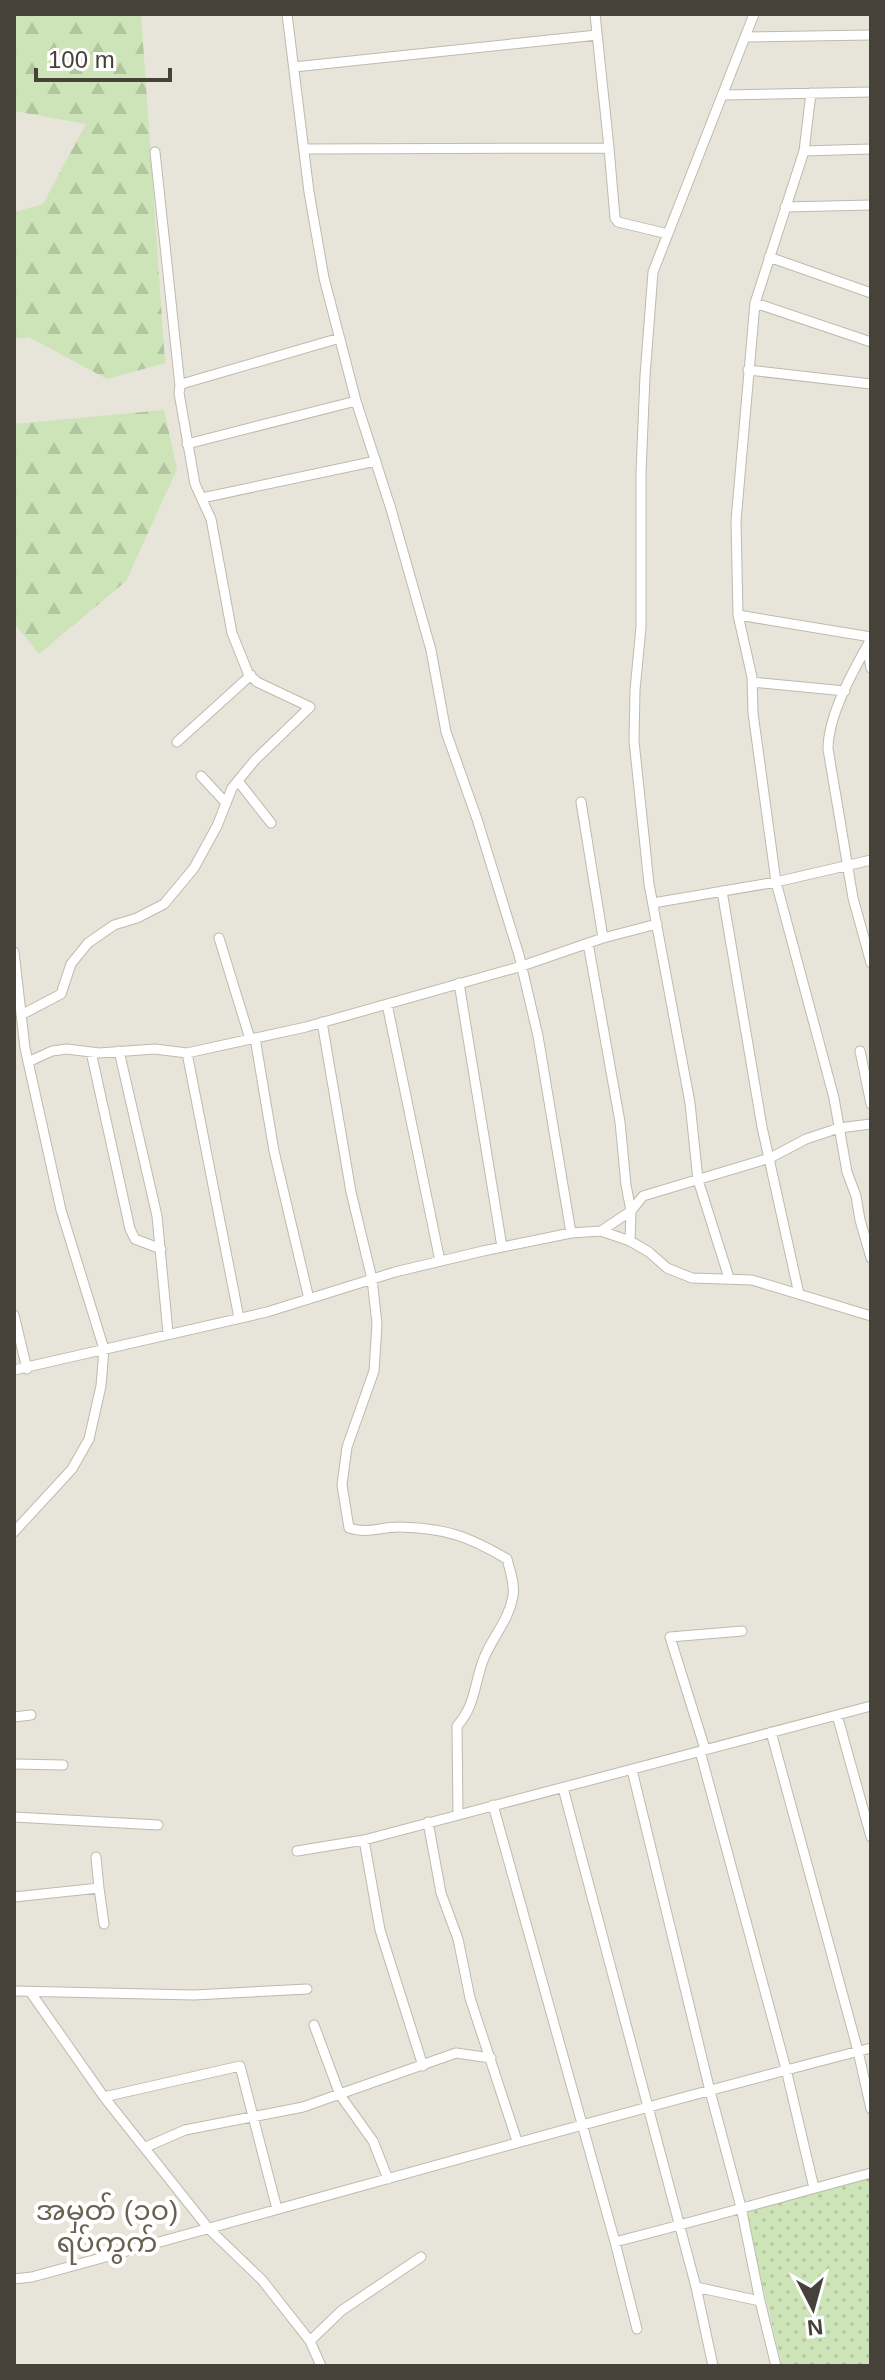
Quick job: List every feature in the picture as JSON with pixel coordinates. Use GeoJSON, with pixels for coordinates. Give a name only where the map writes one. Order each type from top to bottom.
{"type":"FeatureCollection","features":[{"type":"Feature","properties":{"kind":"street"},"geometry":{"type":"LineString","coordinates":[[287,14],[324,278],[356,401],[431,650],[446,732],[477,819],[522,966],[538,1036],[571,1233]]}},
{"type":"Feature","properties":{"kind":"street"},"geometry":{"type":"LineString","coordinates":[[595,14],[615,218],[618,222],[668,234]]}},
{"type":"Feature","properties":{"kind":"street"},"geometry":{"type":"LineString","coordinates":[[729,1278],[698,1180],[690,1103],[653,903],[634,741],[635,690],[642,591],[641,473],[645,376],[653,272],[754,14]]}},
{"type":"Feature","properties":{"kind":"street"},"geometry":{"type":"LineString","coordinates":[[294,67],[597,35]]}},
{"type":"Feature","properties":{"kind":"street"},"geometry":{"type":"LineString","coordinates":[[746,37],[871,35]]}},
{"type":"Feature","properties":{"kind":"street"},"geometry":{"type":"LineString","coordinates":[[724,95],[871,92]]}},
{"type":"Feature","properties":{"kind":"street"},"geometry":{"type":"LineString","coordinates":[[811,93],[804,151],[755,303],[736,521],[738,615],[752,682],[753,713],[776,882],[834,1098],[847,1172],[871,1258]]}},
{"type":"Feature","properties":{"kind":"street"},"geometry":{"type":"LineString","coordinates":[[304,149],[609,148]]}},
{"type":"Feature","properties":{"kind":"street"},"geometry":{"type":"LineString","coordinates":[[804,151],[871,149]]}},
{"type":"Feature","properties":{"kind":"street"},"geometry":{"type":"LineString","coordinates":[[21,1015],[61,994],[71,964],[88,943],[114,925],[137,918],[164,904],[194,868],[238,781],[310,707],[257,682],[232,633],[211,519],[195,484],[187,444],[155,152]]}},
{"type":"Feature","properties":{"kind":"street"},"geometry":{"type":"LineString","coordinates":[[785,207],[871,205]]}},
{"type":"Feature","properties":{"kind":"street"},"geometry":{"type":"LineString","coordinates":[[769,257],[871,293]]}},
{"type":"Feature","properties":{"kind":"street"},"geometry":{"type":"LineString","coordinates":[[755,303],[871,342]]}},
{"type":"Feature","properties":{"kind":"street"},"geometry":{"type":"LineString","coordinates":[[180,386],[340,338]]}},
{"type":"Feature","properties":{"kind":"street"},"geometry":{"type":"LineString","coordinates":[[748,370],[871,384]]}},
{"type":"Feature","properties":{"kind":"street"},"geometry":{"type":"LineString","coordinates":[[187,444],[356,401]]}},
{"type":"Feature","properties":{"kind":"street"},"geometry":{"type":"LineString","coordinates":[[202,498],[376,461]]}},
{"type":"Feature","properties":{"kind":"street"},"geometry":{"type":"LineString","coordinates":[[738,615],[870,640]]}},
{"type":"Feature","properties":{"kind":"street"},"geometry":{"type":"LineString","coordinates":[[870,640],[871,666]]}},
{"type":"Feature","properties":{"kind":"street"},"geometry":{"type":"LineString","coordinates":[[870,640],[828,735],[828,749],[853,898],[871,963]]}},
{"type":"Feature","properties":{"kind":"street"},"geometry":{"type":"LineString","coordinates":[[177,742],[251,675]]}},
{"type":"Feature","properties":{"kind":"street"},"geometry":{"type":"LineString","coordinates":[[752,682],[845,691]]}},
{"type":"Feature","properties":{"kind":"street"},"geometry":{"type":"LineString","coordinates":[[201,776],[226,803]]}},
{"type":"Feature","properties":{"kind":"street"},"geometry":{"type":"LineString","coordinates":[[238,781],[271,823]]}},
{"type":"Feature","properties":{"kind":"street"},"geometry":{"type":"LineString","coordinates":[[581,802],[603,938]]}},
{"type":"Feature","properties":{"kind":"street"},"geometry":{"type":"LineString","coordinates":[[653,903],[776,882],[871,860]]}},
{"type":"Feature","properties":{"kind":"street"},"geometry":{"type":"LineString","coordinates":[[722,891],[746,1040],[799,1294]]}},
{"type":"Feature","properties":{"kind":"street"},"geometry":{"type":"LineString","coordinates":[[28,1062],[52,1051],[67,1049],[91,1052],[155,1049],[187,1053],[252,1039],[522,966],[603,938],[657,924]]}},
{"type":"Feature","properties":{"kind":"street"},"geometry":{"type":"LineString","coordinates":[[219,938],[252,1039],[274,1151],[309,1299]]}},
{"type":"Feature","properties":{"kind":"street"},"geometry":{"type":"LineString","coordinates":[[588,943],[620,1122],[631,1211],[630,1241]]}},
{"type":"Feature","properties":{"kind":"street"},"geometry":{"type":"LineString","coordinates":[[14,952],[25,1048],[61,1210],[104,1349],[101,1386],[89,1439],[72,1469],[14,1532]]}},
{"type":"Feature","properties":{"kind":"street"},"geometry":{"type":"LineString","coordinates":[[459,983],[502,1247]]}},
{"type":"Feature","properties":{"kind":"street"},"geometry":{"type":"LineString","coordinates":[[387,1004],[440,1261]]}},
{"type":"Feature","properties":{"kind":"street"},"geometry":{"type":"LineString","coordinates":[[322,1022],[351,1192],[372,1279],[377,1324],[374,1371],[347,1447],[342,1485],[349,1528],[362,1532],[396,1527],[448,1531],[474,1540],[507,1559],[512,1580],[514,1594],[506,1619],[484,1658],[469,1713],[457,1726],[458,1814]]}},
{"type":"Feature","properties":{"kind":"street"},"geometry":{"type":"LineString","coordinates":[[14,1052],[25,1048]]}},
{"type":"Feature","properties":{"kind":"street"},"geometry":{"type":"LineString","coordinates":[[119,1051],[157,1216],[168,1333]]}},
{"type":"Feature","properties":{"kind":"street"},"geometry":{"type":"LineString","coordinates":[[860,1051],[871,1104]]}},
{"type":"Feature","properties":{"kind":"street"},"geometry":{"type":"LineString","coordinates":[[91,1052],[130,1229],[135,1239],[161,1249]]}},
{"type":"Feature","properties":{"kind":"street"},"geometry":{"type":"LineString","coordinates":[[187,1053],[239,1318]]}},
{"type":"Feature","properties":{"kind":"street"},"geometry":{"type":"LineString","coordinates":[[601,1231],[631,1211],[643,1196],[770,1158],[806,1139],[839,1128],[871,1124]]}},
{"type":"Feature","properties":{"kind":"street"},"geometry":{"type":"LineString","coordinates":[[14,1370],[239,1318],[440,1261],[571,1233],[601,1231],[630,1241],[667,1268],[692,1278],[752,1280],[871,1316]]}},
{"type":"Feature","properties":{"kind":"street"},"geometry":{"type":"LineString","coordinates":[[14,1315],[27,1369]]}},
{"type":"Feature","properties":{"kind":"street"},"geometry":{"type":"LineString","coordinates":[[742,1631],[670,1637],[703,1750],[814,2188]]}},
{"type":"Feature","properties":{"kind":"street"},"geometry":{"type":"LineString","coordinates":[[297,1851],[364,1840],[871,1706]]}},
{"type":"Feature","properties":{"kind":"street"},"geometry":{"type":"LineString","coordinates":[[14,1717],[31,1715]]}},
{"type":"Feature","properties":{"kind":"street"},"geometry":{"type":"LineString","coordinates":[[837,1715],[871,1837]]}},
{"type":"Feature","properties":{"kind":"street"},"geometry":{"type":"LineString","coordinates":[[771,1732],[871,2109]]}},
{"type":"Feature","properties":{"kind":"street"},"geometry":{"type":"LineString","coordinates":[[14,1764],[63,1765]]}},
{"type":"Feature","properties":{"kind":"street"},"geometry":{"type":"LineString","coordinates":[[632,1770],[741,2207],[776,2366]]}},
{"type":"Feature","properties":{"kind":"street"},"geometry":{"type":"LineString","coordinates":[[563,1788],[681,2226],[713,2366]]}},
{"type":"Feature","properties":{"kind":"street"},"geometry":{"type":"LineString","coordinates":[[493,1805],[637,2329]]}},
{"type":"Feature","properties":{"kind":"street"},"geometry":{"type":"LineString","coordinates":[[14,1817],[158,1825]]}},
{"type":"Feature","properties":{"kind":"street"},"geometry":{"type":"LineString","coordinates":[[428,1822],[441,1893],[458,1939],[470,1998],[517,2141]]}},
{"type":"Feature","properties":{"kind":"street"},"geometry":{"type":"LineString","coordinates":[[364,1840],[380,1930],[423,2066]]}},
{"type":"Feature","properties":{"kind":"street"},"geometry":{"type":"LineString","coordinates":[[96,1857],[104,1924]]}},
{"type":"Feature","properties":{"kind":"street"},"geometry":{"type":"LineString","coordinates":[[14,1897],[99,1888]]}},
{"type":"Feature","properties":{"kind":"street"},"geometry":{"type":"LineString","coordinates":[[14,1991],[194,1995],[307,1989]]}},
{"type":"Feature","properties":{"kind":"street"},"geometry":{"type":"LineString","coordinates":[[31,1993],[104,2097],[209,2229],[262,2280],[310,2341],[321,2366]]}},
{"type":"Feature","properties":{"kind":"street"},"geometry":{"type":"LineString","coordinates":[[314,2025],[340,2095],[373,2141],[388,2179]]}},
{"type":"Feature","properties":{"kind":"street"},"geometry":{"type":"LineString","coordinates":[[14,2279],[32,2277],[517,2141],[871,2048]]}},
{"type":"Feature","properties":{"kind":"street"},"geometry":{"type":"LineString","coordinates":[[146,2147],[185,2130],[303,2107],[456,2053],[491,2058]]}},
{"type":"Feature","properties":{"kind":"street"},"geometry":{"type":"LineString","coordinates":[[104,2097],[240,2066],[277,2209]]}},
{"type":"Feature","properties":{"kind":"street"},"geometry":{"type":"LineString","coordinates":[[615,2242],[871,2173]]}},
{"type":"Feature","properties":{"kind":"street"},"geometry":{"type":"LineString","coordinates":[[310,2341],[341,2311],[421,2257]]}},
{"type":"Feature","properties":{"kind":"street"},"geometry":{"type":"LineString","coordinates":[[696,2287],[760,2301]]}},
{"type":"Feature","properties":{"kind":"shaded area"},"geometry":{"type":"Polygon","coordinates":[[[14,14],[871,14],[871,2179],[745,2212],[782,2366],[14,2366],[14,14]]]}},
{"type":"Feature","properties":{"kind":"green space"},"geometry":{"type":"Polygon","coordinates":[[[14,14],[141,14],[165,363],[107,379],[29,337],[14,339],[14,212],[43,204],[86,124],[14,111],[14,14]]]}},
{"type":"Feature","properties":{"kind":"green space"},"geometry":{"type":"Polygon","coordinates":[[[164,410],[177,469],[126,581],[39,654],[14,623],[14,424],[164,410]]]}},
{"type":"Feature","properties":{"kind":"green space"},"geometry":{"type":"Polygon","coordinates":[[[871,2174],[871,2366],[782,2366],[745,2212],[871,2174]]]}},
{"type":"Feature","properties":{"kind":"district","name":"အမှတ် (၁၀) ရပ်ကွက်"},"geometry":{"type":"Point","coordinates":[107,2226]}}]}
